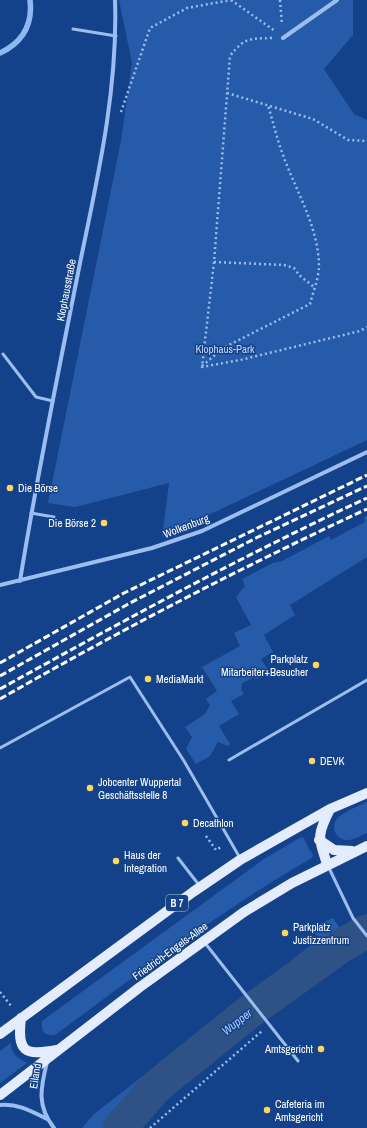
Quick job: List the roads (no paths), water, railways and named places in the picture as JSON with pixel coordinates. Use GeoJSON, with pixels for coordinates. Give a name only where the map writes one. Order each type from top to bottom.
{"type":"FeatureCollection","features":[{"type":"Feature","properties":{"kind":"main road","name":"B 7"},"geometry":{"type":"LineString","coordinates":[[0,1034],[200,887],[240,860],[330,809],[367,793]]}},
{"type":"Feature","properties":{"kind":"main road"},"geometry":{"type":"LineString","coordinates":[[327,864],[319,840],[320,829],[330,809]]}},
{"type":"Feature","properties":{"kind":"main road"},"geometry":{"type":"LineString","coordinates":[[319,840],[334,850],[353,852]]}},
{"type":"Feature","properties":{"kind":"main road","name":"Friedrich-Engels-Allee"},"geometry":{"type":"LineString","coordinates":[[0,1095],[140,987],[244,912],[327,864],[367,846]]}},
{"type":"Feature","properties":{"kind":"main road"},"geometry":{"type":"LineString","coordinates":[[21,1018],[19,1036],[20,1043],[26,1050],[34,1053],[59,1050]]}},
{"type":"Feature","properties":{"kind":"street","name":"Klophausstraße"},"geometry":{"type":"LineString","coordinates":[[20,581],[31,513],[104,145],[113,81],[116,36],[116,0]]}},
{"type":"Feature","properties":{"kind":"street"},"geometry":{"type":"LineString","coordinates":[[283,38],[337,0]]}},
{"type":"Feature","properties":{"kind":"street","name":"Wolkenburg"},"geometry":{"type":"LineString","coordinates":[[0,585],[152,548],[202,531],[367,452]]}},
{"type":"Feature","properties":{"kind":"street","name":"Eiland"},"geometry":{"type":"LineString","coordinates":[[47,1059],[40,1088],[42,1103],[47,1118],[54,1128]]}},
{"type":"Feature","properties":{"kind":"street"},"geometry":{"type":"LineString","coordinates":[[0,1104],[10,1104],[47,1118]]}},
{"type":"Feature","properties":{"kind":"lane"},"geometry":{"type":"LineString","coordinates":[[73,29],[116,36]]}},
{"type":"Feature","properties":{"kind":"lane"},"geometry":{"type":"LineString","coordinates":[[3,354],[36,397],[53,401]]}},
{"type":"Feature","properties":{"kind":"lane"},"geometry":{"type":"LineString","coordinates":[[31,513],[54,517]]}},
{"type":"Feature","properties":{"kind":"lane"},"geometry":{"type":"LineString","coordinates":[[0,748],[130,677],[184,761],[240,860]]}},
{"type":"Feature","properties":{"kind":"lane"},"geometry":{"type":"LineString","coordinates":[[229,760],[367,680]]}},
{"type":"Feature","properties":{"kind":"lane"},"geometry":{"type":"LineString","coordinates":[[178,858],[200,887]]}},
{"type":"Feature","properties":{"kind":"lane"},"geometry":{"type":"LineString","coordinates":[[327,864],[353,918],[367,936]]}},
{"type":"Feature","properties":{"kind":"lane"},"geometry":{"type":"LineString","coordinates":[[204,941],[298,1061]]}},
{"type":"Feature","properties":{"kind":"waterway"},"geometry":{"type":"LineString","coordinates":[[0,53],[15,44],[25,32],[30,17],[30,0]]}},
{"type":"Feature","properties":{"kind":"waterway","name":"Wupper"},"geometry":{"type":"LineString","coordinates":[[120,1128],[157,1086],[249,1012],[341,946],[367,931]]}},
{"type":"Feature","properties":{"kind":"railway"},"geometry":{"type":"LineString","coordinates":[[0,663],[124,593],[367,475]]}},
{"type":"Feature","properties":{"kind":"railway"},"geometry":{"type":"LineString","coordinates":[[0,676],[130,603],[258,537],[367,486]]}},
{"type":"Feature","properties":{"kind":"railway"},"geometry":{"type":"LineString","coordinates":[[0,689],[136,614],[228,566],[367,498]]}},
{"type":"Feature","properties":{"kind":"railway"},"geometry":{"type":"LineString","coordinates":[[0,699],[181,600],[367,509]]}},
{"type":"Feature","properties":{"kind":"place","name":"Die Börse"},"geometry":{"type":"Point","coordinates":[10,488]}},
{"type":"Feature","properties":{"kind":"place","name":"Die Börse 2"},"geometry":{"type":"Point","coordinates":[104,523]}},
{"type":"Feature","properties":{"kind":"place","name":"Parkplatz Mitarbeiter+Besucher"},"geometry":{"type":"Point","coordinates":[316,665]}},
{"type":"Feature","properties":{"kind":"place","name":"MediaMarkt"},"geometry":{"type":"Point","coordinates":[148,679]}},
{"type":"Feature","properties":{"kind":"place","name":"DEVK"},"geometry":{"type":"Point","coordinates":[312,761]}},
{"type":"Feature","properties":{"kind":"place","name":"Jobcenter Wuppertal Geschäftsstelle 8"},"geometry":{"type":"Point","coordinates":[90,788]}},
{"type":"Feature","properties":{"kind":"place","name":"Decathlon"},"geometry":{"type":"Point","coordinates":[185,823]}},
{"type":"Feature","properties":{"kind":"place","name":"Haus der Integration"},"geometry":{"type":"Point","coordinates":[116,861]}},
{"type":"Feature","properties":{"kind":"place","name":"Parkplatz Justizzentrum"},"geometry":{"type":"Point","coordinates":[285,933]}},
{"type":"Feature","properties":{"kind":"place","name":"Amtsgericht"},"geometry":{"type":"Point","coordinates":[321,1049]}},
{"type":"Feature","properties":{"kind":"place","name":"Cafeteria im Amtsgericht"},"geometry":{"type":"Point","coordinates":[267,1110]}},
{"type":"Feature","properties":{"kind":"park label","name":"Klophaus-Park"},"geometry":{"type":"Point","coordinates":[225,349]}}]}
